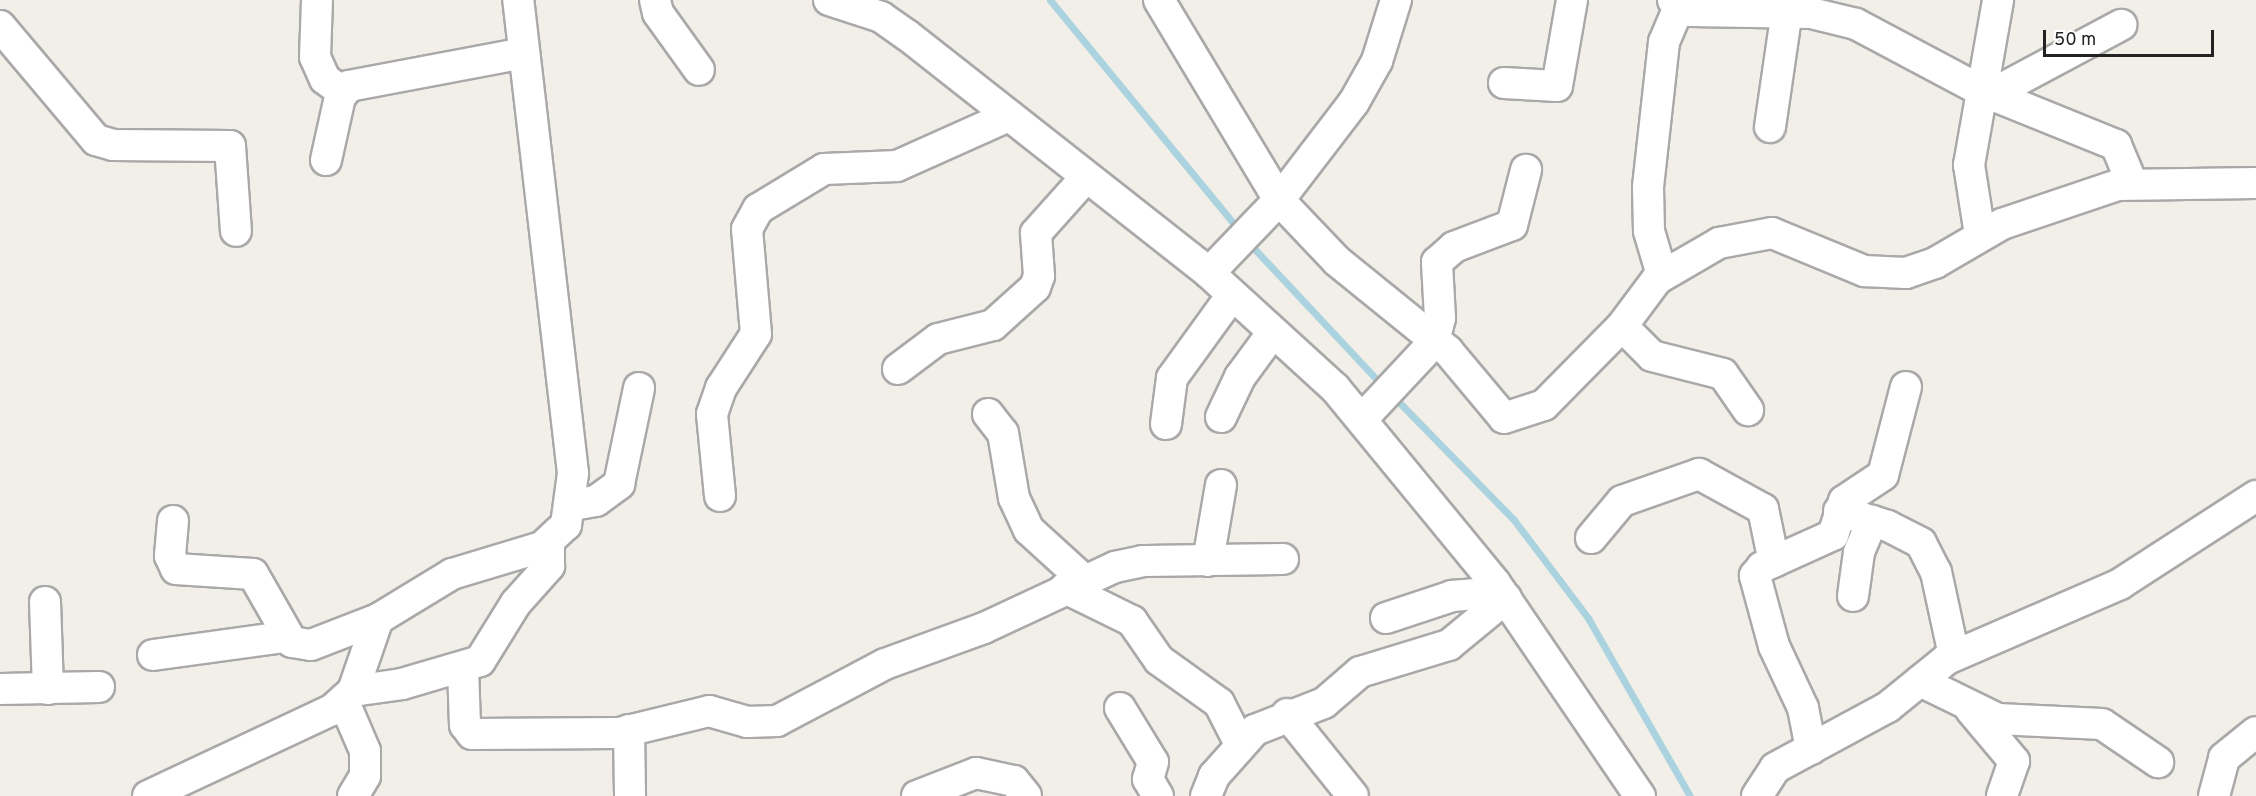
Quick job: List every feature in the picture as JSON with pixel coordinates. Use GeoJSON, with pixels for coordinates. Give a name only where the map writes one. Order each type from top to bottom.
{"type":"FeatureCollection","features":[{"type":"Feature","properties":{"kind":"street"},"geometry":{"type":"LineString","coordinates":[[317,0],[315,57],[326,79],[342,92]]}},
{"type":"Feature","properties":{"kind":"street"},"geometry":{"type":"LineString","coordinates":[[153,655],[285,637],[311,645],[378,619],[452,574],[549,543],[566,525],[573,505],[518,0]]}},
{"type":"Feature","properties":{"kind":"street"},"geometry":{"type":"LineString","coordinates":[[655,0],[658,13],[699,70]]}},
{"type":"Feature","properties":{"kind":"street"},"geometry":{"type":"LineString","coordinates":[[829,0],[881,17],[1086,177],[1214,269],[1232,295],[1273,332],[1371,408],[1504,595],[1640,796]]}},
{"type":"Feature","properties":{"kind":"street"},"geometry":{"type":"LineString","coordinates":[[1159,0],[1273,206],[1337,261],[1426,350],[1460,365],[1497,413],[1510,418],[1544,405],[1622,326],[1662,275],[1719,243],[1759,233],[1772,233],[1864,271],[1896,273],[1935,263],[1980,235],[2049,207],[2132,183],[2256,183]]}},
{"type":"Feature","properties":{"kind":"street"},"geometry":{"type":"LineString","coordinates":[[1214,269],[1273,206],[1367,82],[1396,0]]}},
{"type":"Feature","properties":{"kind":"street"},"geometry":{"type":"LineString","coordinates":[[1504,83],[1557,87],[1572,0]]}},
{"type":"Feature","properties":{"kind":"street"},"geometry":{"type":"LineString","coordinates":[[1980,235],[1969,165],[1985,93],[1998,0]]}},
{"type":"Feature","properties":{"kind":"street"},"geometry":{"type":"LineString","coordinates":[[1662,275],[1649,231],[1648,187],[1664,42],[1676,3],[1690,11],[1770,7],[1856,24],[1985,93],[2116,146],[2132,183]]}},
{"type":"Feature","properties":{"kind":"street"},"geometry":{"type":"LineString","coordinates":[[1770,7],[1770,127]]}},
{"type":"Feature","properties":{"kind":"street"},"geometry":{"type":"LineString","coordinates":[[1985,93],[2121,25]]}},
{"type":"Feature","properties":{"kind":"street"},"geometry":{"type":"LineString","coordinates":[[0,26],[96,140],[114,145],[231,146],[236,231]]}},
{"type":"Feature","properties":{"kind":"street"},"geometry":{"type":"LineString","coordinates":[[342,92],[370,81],[524,53]]}},
{"type":"Feature","properties":{"kind":"street"},"geometry":{"type":"LineString","coordinates":[[326,160],[342,92]]}},
{"type":"Feature","properties":{"kind":"street"},"geometry":{"type":"LineString","coordinates":[[720,496],[712,414],[721,388],[756,334],[747,229],[758,209],[824,169],[897,166],[1009,116]]}},
{"type":"Feature","properties":{"kind":"street"},"geometry":{"type":"LineString","coordinates":[[1371,408],[1426,350],[1440,318],[1437,262],[1454,247],[1512,225],[1526,170]]}},
{"type":"Feature","properties":{"kind":"street"},"geometry":{"type":"LineString","coordinates":[[898,369],[938,339],[993,325],[1035,287],[1039,276],[1036,233],[1086,177]]}},
{"type":"Feature","properties":{"kind":"street"},"geometry":{"type":"LineString","coordinates":[[1166,424],[1172,378],[1232,295]]}},
{"type":"Feature","properties":{"kind":"street"},"geometry":{"type":"LineString","coordinates":[[1622,326],[1652,356],[1723,374],[1748,410]]}},
{"type":"Feature","properties":{"kind":"street"},"geometry":{"type":"LineString","coordinates":[[1221,417],[1240,377],[1273,332]]}},
{"type":"Feature","properties":{"kind":"street"},"geometry":{"type":"LineString","coordinates":[[1811,749],[1803,708],[1774,646],[1756,581],[1757,571],[1833,535],[1839,511],[1854,491],[1888,469],[1905,387]]}},
{"type":"Feature","properties":{"kind":"street"},"geometry":{"type":"LineString","coordinates":[[573,505],[596,501],[619,484],[639,388]]}},
{"type":"Feature","properties":{"kind":"street"},"geometry":{"type":"LineString","coordinates":[[988,414],[1004,433],[1014,498],[1029,530],[1075,584],[1132,621],[1159,660],[1219,703],[1240,744]]}},
{"type":"Feature","properties":{"kind":"street"},"geometry":{"type":"LineString","coordinates":[[1591,538],[1622,501],[1699,474],[1763,509],[1774,562]]}},
{"type":"Feature","properties":{"kind":"street"},"geometry":{"type":"LineString","coordinates":[[1208,561],[1221,484]]}},
{"type":"Feature","properties":{"kind":"street"},"geometry":{"type":"LineString","coordinates":[[1757,796],[1766,775],[1888,707],[1954,655],[2120,584],[2256,496]]}},
{"type":"Feature","properties":{"kind":"street"},"geometry":{"type":"LineString","coordinates":[[1839,511],[1912,536],[1929,554],[1954,655]]}},
{"type":"Feature","properties":{"kind":"street"},"geometry":{"type":"LineString","coordinates":[[173,521],[170,556],[176,569],[253,574],[285,637]]}},
{"type":"Feature","properties":{"kind":"street"},"geometry":{"type":"LineString","coordinates":[[1853,596],[1859,552],[1872,521]]}},
{"type":"Feature","properties":{"kind":"street"},"geometry":{"type":"LineString","coordinates":[[148,796],[349,696],[463,668],[485,655],[516,603],[549,566],[549,543]]}},
{"type":"Feature","properties":{"kind":"street"},"geometry":{"type":"LineString","coordinates":[[463,668],[465,724],[472,734],[590,736],[629,730],[709,711],[747,722],[777,721],[885,664],[984,628],[1075,584],[1143,561],[1283,559]]}},
{"type":"Feature","properties":{"kind":"street"},"geometry":{"type":"LineString","coordinates":[[1386,618],[1452,596],[1504,595]]}},
{"type":"Feature","properties":{"kind":"street"},"geometry":{"type":"LineString","coordinates":[[1206,796],[1214,776],[1240,744],[1287,714],[1324,703],[1360,672],[1449,645],[1504,595]]}},
{"type":"Feature","properties":{"kind":"street"},"geometry":{"type":"LineString","coordinates":[[45,602],[48,688]]}},
{"type":"Feature","properties":{"kind":"street"},"geometry":{"type":"LineString","coordinates":[[352,796],[365,776],[366,751],[349,696],[378,619]]}},
{"type":"Feature","properties":{"kind":"street"},"geometry":{"type":"LineString","coordinates":[[1920,681],[1971,710],[1998,719],[2102,724],[2158,762]]}},
{"type":"Feature","properties":{"kind":"street"},"geometry":{"type":"LineString","coordinates":[[0,689],[99,687]]}},
{"type":"Feature","properties":{"kind":"street"},"geometry":{"type":"LineString","coordinates":[[1120,708],[1153,762],[1148,779],[1158,796]]}},
{"type":"Feature","properties":{"kind":"street"},"geometry":{"type":"LineString","coordinates":[[1971,710],[2014,761],[2002,796]]}},
{"type":"Feature","properties":{"kind":"street"},"geometry":{"type":"LineString","coordinates":[[1287,714],[1353,796]]}},
{"type":"Feature","properties":{"kind":"street"},"geometry":{"type":"LineString","coordinates":[[629,730],[630,796]]}},
{"type":"Feature","properties":{"kind":"street"},"geometry":{"type":"LineString","coordinates":[[2214,796],[2224,758],[2256,732]]}},
{"type":"Feature","properties":{"kind":"street"},"geometry":{"type":"LineString","coordinates":[[917,796],[975,773],[1014,781],[1026,796]]}},
{"type":"Feature","properties":{"kind":"waterway"},"geometry":{"type":"LineString","coordinates":[[1050,0],[1239,230]]}},
{"type":"Feature","properties":{"kind":"waterway"},"geometry":{"type":"LineString","coordinates":[[1249,243],[1383,386]]}},
{"type":"Feature","properties":{"kind":"waterway"},"geometry":{"type":"LineString","coordinates":[[1393,396],[1514,520],[1588,618],[1690,796]]}}]}
